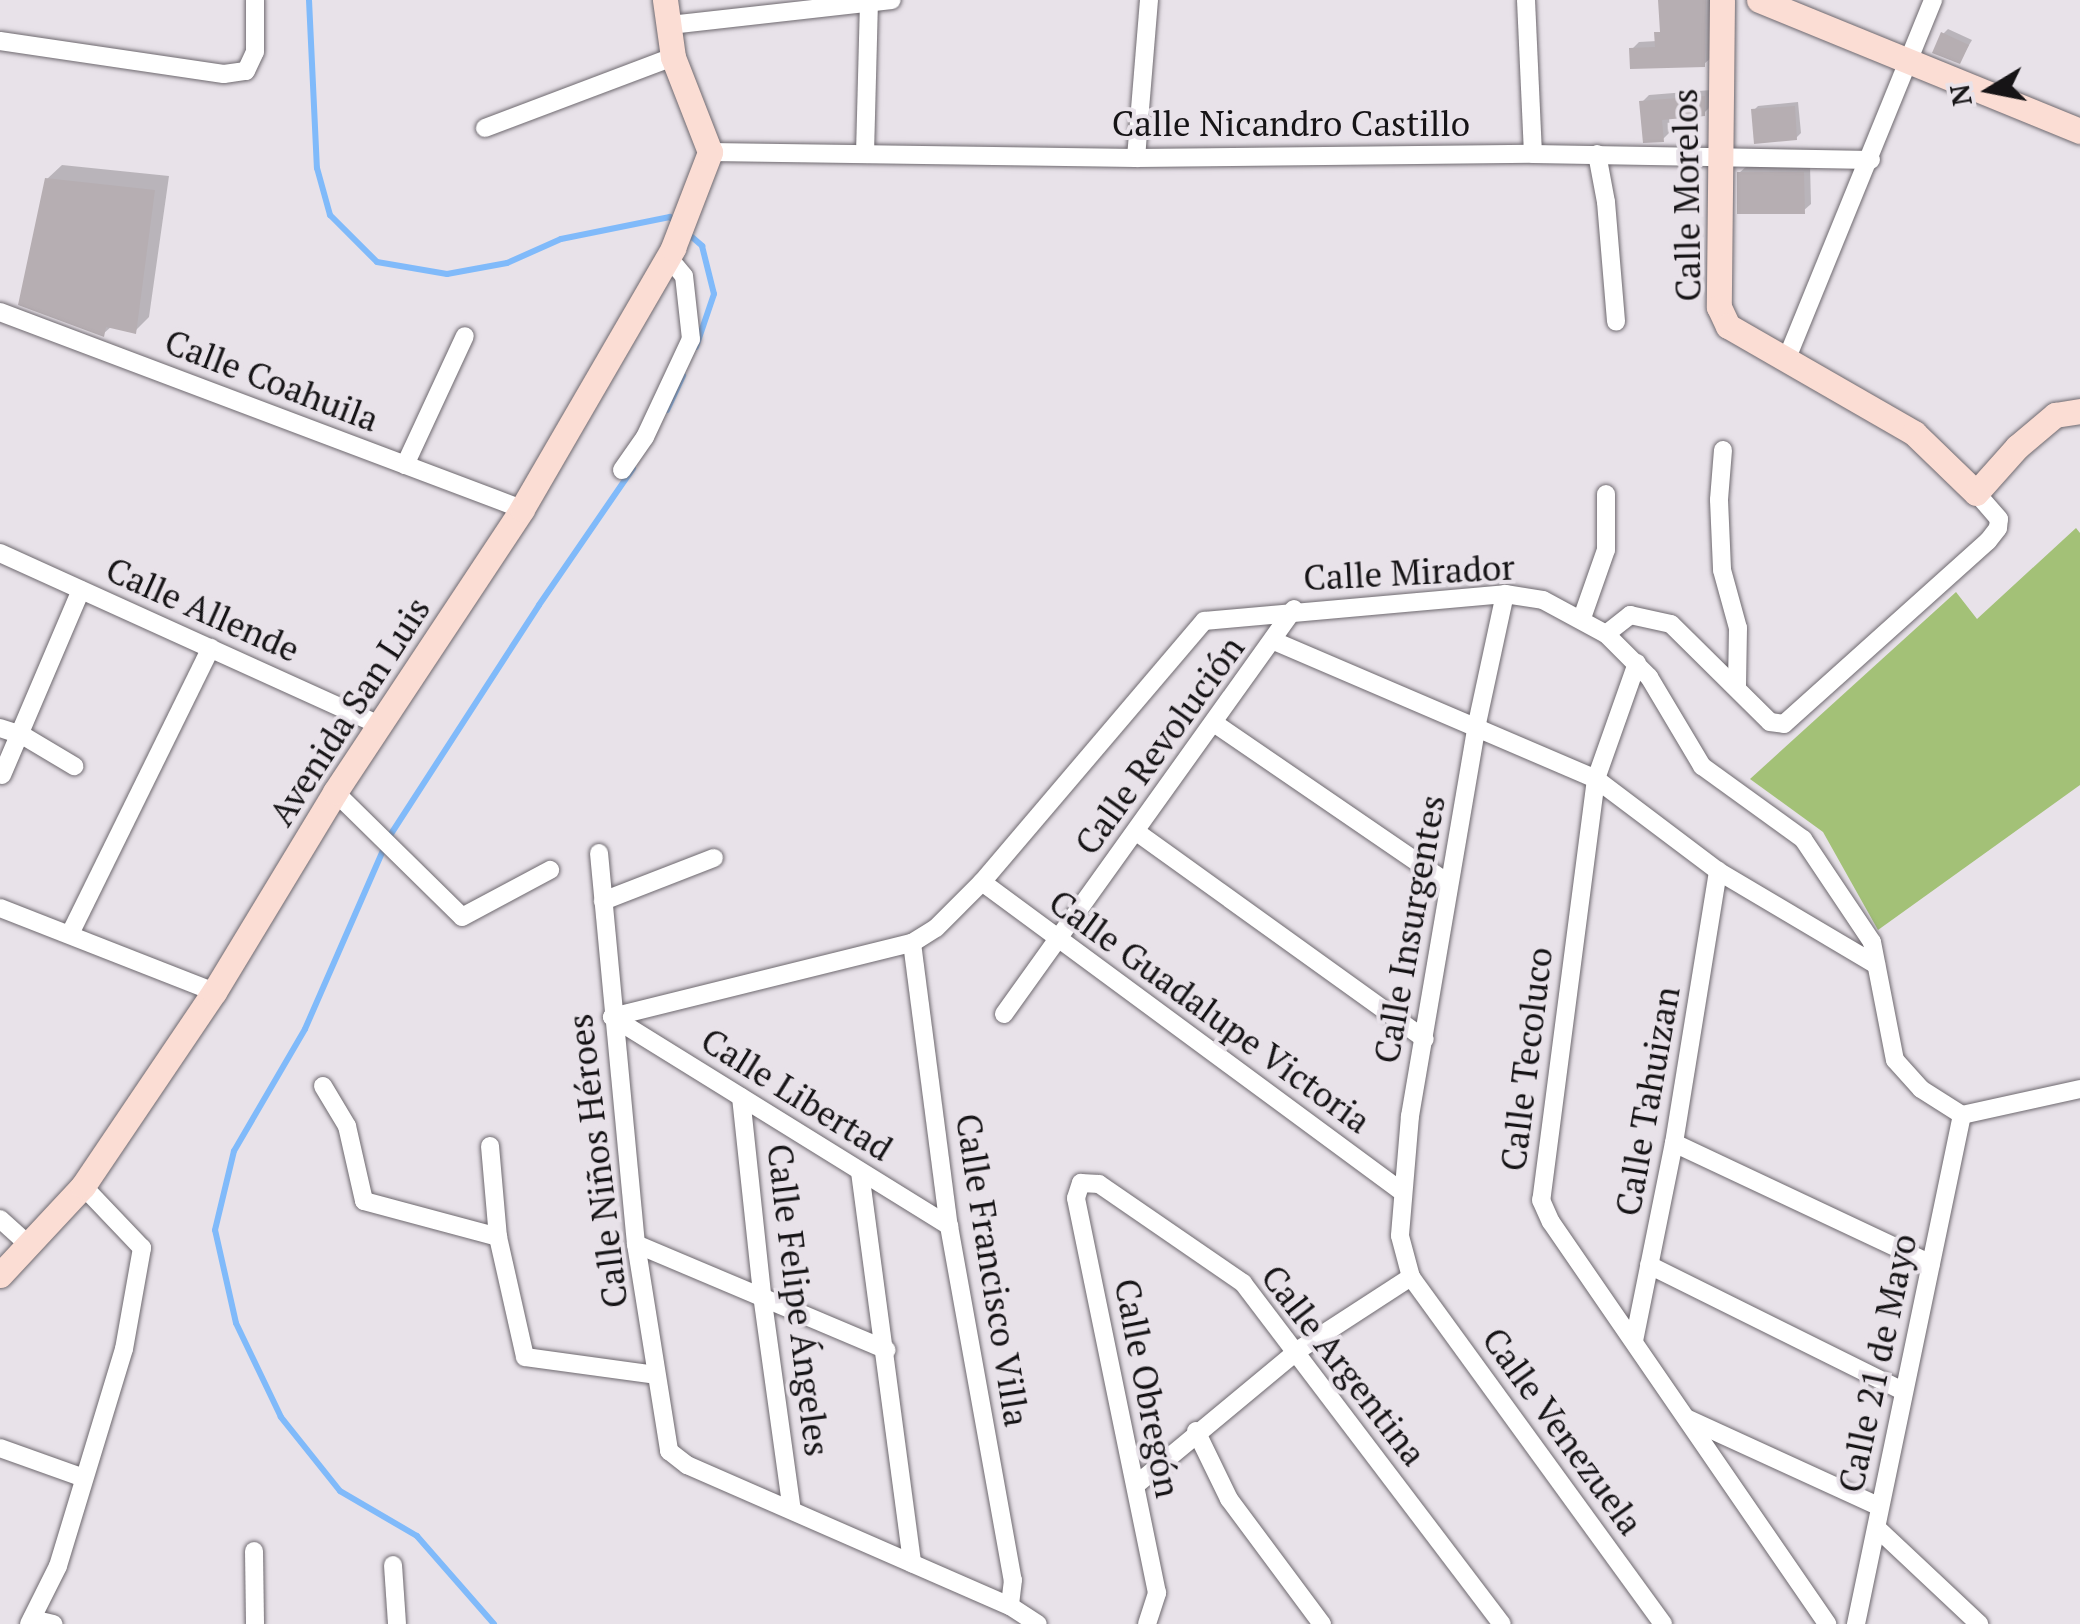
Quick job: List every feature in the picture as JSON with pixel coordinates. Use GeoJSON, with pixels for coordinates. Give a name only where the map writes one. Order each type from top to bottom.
{"type":"FeatureCollection","features":[{"type":"Feature","properties":{"kind":"street"},"geometry":{"type":"LineString","coordinates":[[0,41],[224,74],[246,70],[255,52],[255,0]]}},
{"type":"Feature","properties":{"kind":"street"},"geometry":{"type":"LineString","coordinates":[[710,154],[672,57],[668,12],[892,0]]}},
{"type":"Feature","properties":{"kind":"street"},"geometry":{"type":"LineString","coordinates":[[1136,158],[1148,0]]}},
{"type":"Feature","properties":{"kind":"street"},"geometry":{"type":"LineString","coordinates":[[1526,0],[1533,154]]}},
{"type":"Feature","properties":{"kind":"street","name":"Calle Morelos"},"geometry":{"type":"LineString","coordinates":[[1722,0],[1717,156],[1722,317],[1728,326],[1914,433],[1976,493]]}},
{"type":"Feature","properties":{"kind":"street"},"geometry":{"type":"LineString","coordinates":[[1759,0],[2080,131]]}},
{"type":"Feature","properties":{"kind":"street"},"geometry":{"type":"LineString","coordinates":[[1787,358],[1871,160],[1933,0]]}},
{"type":"Feature","properties":{"kind":"street"},"geometry":{"type":"LineString","coordinates":[[865,154],[870,1]]}},
{"type":"Feature","properties":{"kind":"street"},"geometry":{"type":"LineString","coordinates":[[486,128],[672,57]]}},
{"type":"Feature","properties":{"kind":"street","name":"Calle Nicandro Castillo"},"geometry":{"type":"LineString","coordinates":[[710,154],[1136,158],[1598,154],[1871,160]]}},
{"type":"Feature","properties":{"kind":"street","name":"Avenida San Luis"},"geometry":{"type":"LineString","coordinates":[[0,1275],[83,1186],[214,992],[335,792],[522,509],[671,253],[710,154]]}},
{"type":"Feature","properties":{"kind":"street"},"geometry":{"type":"LineString","coordinates":[[1598,154],[1616,322]]}},
{"type":"Feature","properties":{"kind":"street"},"geometry":{"type":"LineString","coordinates":[[622,470],[645,437],[691,338],[684,276],[671,253]]}},
{"type":"Feature","properties":{"kind":"street","name":"Calle Coahuila"},"geometry":{"type":"LineString","coordinates":[[0,312],[522,509]]}},
{"type":"Feature","properties":{"kind":"street"},"geometry":{"type":"LineString","coordinates":[[405,465],[465,336]]}},
{"type":"Feature","properties":{"kind":"street"},"geometry":{"type":"LineString","coordinates":[[1606,634],[1630,614],[1670,624],[1770,722],[1784,724],[1988,541],[1999,519],[1976,493],[2017,447],[2055,416],[2080,411]]}},
{"type":"Feature","properties":{"kind":"street"},"geometry":{"type":"LineString","coordinates":[[1723,450],[1722,570],[1738,628],[1737,688]]}},
{"type":"Feature","properties":{"kind":"street"},"geometry":{"type":"LineString","coordinates":[[1582,618],[1606,550],[1606,494]]}},
{"type":"Feature","properties":{"kind":"street","name":"Calle Allende"},"geometry":{"type":"LineString","coordinates":[[0,553],[380,725]]}},
{"type":"Feature","properties":{"kind":"street"},"geometry":{"type":"LineString","coordinates":[[2,775],[82,590]]}},
{"type":"Feature","properties":{"kind":"street","name":"Calle Mirador"},"geometry":{"type":"LineString","coordinates":[[982,882],[1204,620],[1294,609],[1505,594],[1543,600],[1606,634],[1637,663],[1702,766],[1803,840],[1872,942],[1895,1060],[1921,1089],[1962,1115]]}},
{"type":"Feature","properties":{"kind":"street","name":"Calle Insurgentes"},"geometry":{"type":"LineString","coordinates":[[1411,1277],[1400,1236],[1401,1190],[1477,724],[1505,594]]}},
{"type":"Feature","properties":{"kind":"street","name":"Calle Revolución"},"geometry":{"type":"LineString","coordinates":[[1004,1014],[1294,609]]}},
{"type":"Feature","properties":{"kind":"street"},"geometry":{"type":"LineString","coordinates":[[1274,641],[1477,724],[1596,779],[1718,871],[1876,965]]}},
{"type":"Feature","properties":{"kind":"street"},"geometry":{"type":"LineString","coordinates":[[70,934],[210,648]]}},
{"type":"Feature","properties":{"kind":"street","name":"Calle Tecoluco"},"geometry":{"type":"LineString","coordinates":[[1637,663],[1596,779],[1541,1200],[1551,1222],[1828,1624]]}},
{"type":"Feature","properties":{"kind":"street"},"geometry":{"type":"LineString","coordinates":[[1214,723],[1450,884]]}},
{"type":"Feature","properties":{"kind":"street"},"geometry":{"type":"LineString","coordinates":[[0,728],[22,735],[74,766]]}},
{"type":"Feature","properties":{"kind":"street"},"geometry":{"type":"LineString","coordinates":[[335,792],[462,917],[550,870]]}},
{"type":"Feature","properties":{"kind":"street"},"geometry":{"type":"LineString","coordinates":[[1138,832],[1424,1039]]}},
{"type":"Feature","properties":{"kind":"street","name":"Calle Niños Héroes"},"geometry":{"type":"LineString","coordinates":[[599,853],[636,1244],[669,1450],[675,1460],[792,1510]]}},
{"type":"Feature","properties":{"kind":"street"},"geometry":{"type":"LineString","coordinates":[[603,901],[714,858]]}},
{"type":"Feature","properties":{"kind":"street","name":"Calle Tahuizan"},"geometry":{"type":"LineString","coordinates":[[1634,1341],[1674,1143],[1718,871]]}},
{"type":"Feature","properties":{"kind":"street"},"geometry":{"type":"LineString","coordinates":[[612,1017],[912,942],[936,928],[982,882]]}},
{"type":"Feature","properties":{"kind":"street","name":"Calle Guadalupe Victoria"},"geometry":{"type":"LineString","coordinates":[[982,882],[1401,1190]]}},
{"type":"Feature","properties":{"kind":"street"},"geometry":{"type":"LineString","coordinates":[[0,908],[214,992]]}},
{"type":"Feature","properties":{"kind":"street","name":"Calle Francisco Villa"},"geometry":{"type":"LineString","coordinates":[[912,942],[949,1226],[1014,1580],[1010,1606]]}},
{"type":"Feature","properties":{"kind":"street","name":"Calle Libertad"},"geometry":{"type":"LineString","coordinates":[[612,1017],[949,1226]]}},
{"type":"Feature","properties":{"kind":"street"},"geometry":{"type":"LineString","coordinates":[[323,1086],[348,1126],[364,1201],[498,1237]]}},
{"type":"Feature","properties":{"kind":"street"},"geometry":{"type":"LineString","coordinates":[[1962,1115],[2080,1089]]}},
{"type":"Feature","properties":{"kind":"street","name":"Calle Felipe Ángeles"},"geometry":{"type":"LineString","coordinates":[[741,1098],[762,1295],[792,1510]]}},
{"type":"Feature","properties":{"kind":"street","name":"Calle 21 de Mayo"},"geometry":{"type":"LineString","coordinates":[[1856,1624],[1962,1115]]}},
{"type":"Feature","properties":{"kind":"street"},"geometry":{"type":"LineString","coordinates":[[1674,1143],[1931,1264]]}},
{"type":"Feature","properties":{"kind":"street"},"geometry":{"type":"LineString","coordinates":[[490,1146],[498,1237],[525,1357],[656,1375]]}},
{"type":"Feature","properties":{"kind":"street"},"geometry":{"type":"LineString","coordinates":[[860,1172],[887,1350],[912,1564]]}},
{"type":"Feature","properties":{"kind":"street","name":"Calle Obregón"},"geometry":{"type":"LineString","coordinates":[[1099,1184],[1081,1183],[1076,1198],[1157,1593],[1147,1624]]}},
{"type":"Feature","properties":{"kind":"street","name":"Calle Argentina"},"geometry":{"type":"LineString","coordinates":[[1099,1184],[1243,1283],[1502,1624]]}},
{"type":"Feature","properties":{"kind":"street"},"geometry":{"type":"LineString","coordinates":[[53,1624],[31,1622],[58,1566],[124,1349],[142,1248],[83,1186]]}},
{"type":"Feature","properties":{"kind":"street"},"geometry":{"type":"LineString","coordinates":[[0,1219],[29,1244]]}},
{"type":"Feature","properties":{"kind":"street"},"geometry":{"type":"LineString","coordinates":[[636,1244],[887,1350]]}},
{"type":"Feature","properties":{"kind":"street"},"geometry":{"type":"LineString","coordinates":[[1649,1265],[1903,1391]]}},
{"type":"Feature","properties":{"kind":"street"},"geometry":{"type":"LineString","coordinates":[[1137,1484],[1196,1431],[1298,1351],[1411,1277]]}},
{"type":"Feature","properties":{"kind":"street","name":"Calle Venezuela"},"geometry":{"type":"LineString","coordinates":[[1411,1277],[1663,1624]]}},
{"type":"Feature","properties":{"kind":"street"},"geometry":{"type":"LineString","coordinates":[[1685,1418],[1878,1506]]}},
{"type":"Feature","properties":{"kind":"street"},"geometry":{"type":"LineString","coordinates":[[1196,1431],[1229,1499],[1320,1624]]}},
{"type":"Feature","properties":{"kind":"street"},"geometry":{"type":"LineString","coordinates":[[0,1448],[84,1478]]}},
{"type":"Feature","properties":{"kind":"street"},"geometry":{"type":"LineString","coordinates":[[792,1510],[1010,1606],[1038,1624]]}},
{"type":"Feature","properties":{"kind":"street"},"geometry":{"type":"LineString","coordinates":[[1878,1529],[1979,1624]]}},
{"type":"Feature","properties":{"kind":"street"},"geometry":{"type":"LineString","coordinates":[[254,1551],[255,1624]]}},
{"type":"Feature","properties":{"kind":"street"},"geometry":{"type":"LineString","coordinates":[[393,1565],[397,1624]]}},
{"type":"Feature","properties":{"kind":"green space"},"geometry":{"type":"Polygon","coordinates":[[[2076,528],[2080,533],[2080,785],[1878,930],[1823,832],[1750,779],[1956,592],[1977,619],[2076,528]]]}},
{"type":"Feature","properties":{"kind":"building"},"geometry":{"type":"Polygon","coordinates":[[[1658,0],[1706,0],[1705,67],[1630,69],[1629,48],[1655,47],[1654,32],[1660,32],[1658,0]]]}},
{"type":"Feature","properties":{"kind":"building"},"geometry":{"type":"Polygon","coordinates":[[[1941,32],[1969,45],[1960,64],[1932,53],[1941,32]]]}},
{"type":"Feature","properties":{"kind":"building"},"geometry":{"type":"Polygon","coordinates":[[[1705,96],[1705,116],[1662,120],[1664,142],[1643,143],[1639,101],[1705,96]]]}},
{"type":"Feature","properties":{"kind":"building"},"geometry":{"type":"Polygon","coordinates":[[[1795,106],[1797,140],[1754,144],[1751,109],[1795,106]]]}},
{"type":"Feature","properties":{"kind":"building"},"geometry":{"type":"Polygon","coordinates":[[[1737,172],[1804,172],[1805,214],[1737,214],[1737,172]]]}},
{"type":"Feature","properties":{"kind":"building"},"geometry":{"type":"Polygon","coordinates":[[[45,178],[155,190],[136,334],[106,327],[104,337],[18,305],[45,178]]]}},
{"type":"Feature","properties":{"kind":"waterway"},"geometry":{"type":"LineString","coordinates":[[309,0],[317,168],[330,215],[377,262],[447,274],[507,263],[561,239],[670,217],[676,223]]}},
{"type":"Feature","properties":{"kind":"waterway"},"geometry":{"type":"LineString","coordinates":[[685,231],[702,246],[714,294],[696,347]]}},
{"type":"Feature","properties":{"kind":"waterway"},"geometry":{"type":"LineString","coordinates":[[667,410],[683,376]]}},
{"type":"Feature","properties":{"kind":"waterway"},"geometry":{"type":"LineString","coordinates":[[494,1624],[417,1536],[340,1491],[281,1417],[236,1323],[215,1230],[234,1151],[305,1029],[389,837],[633,468]]}}]}
